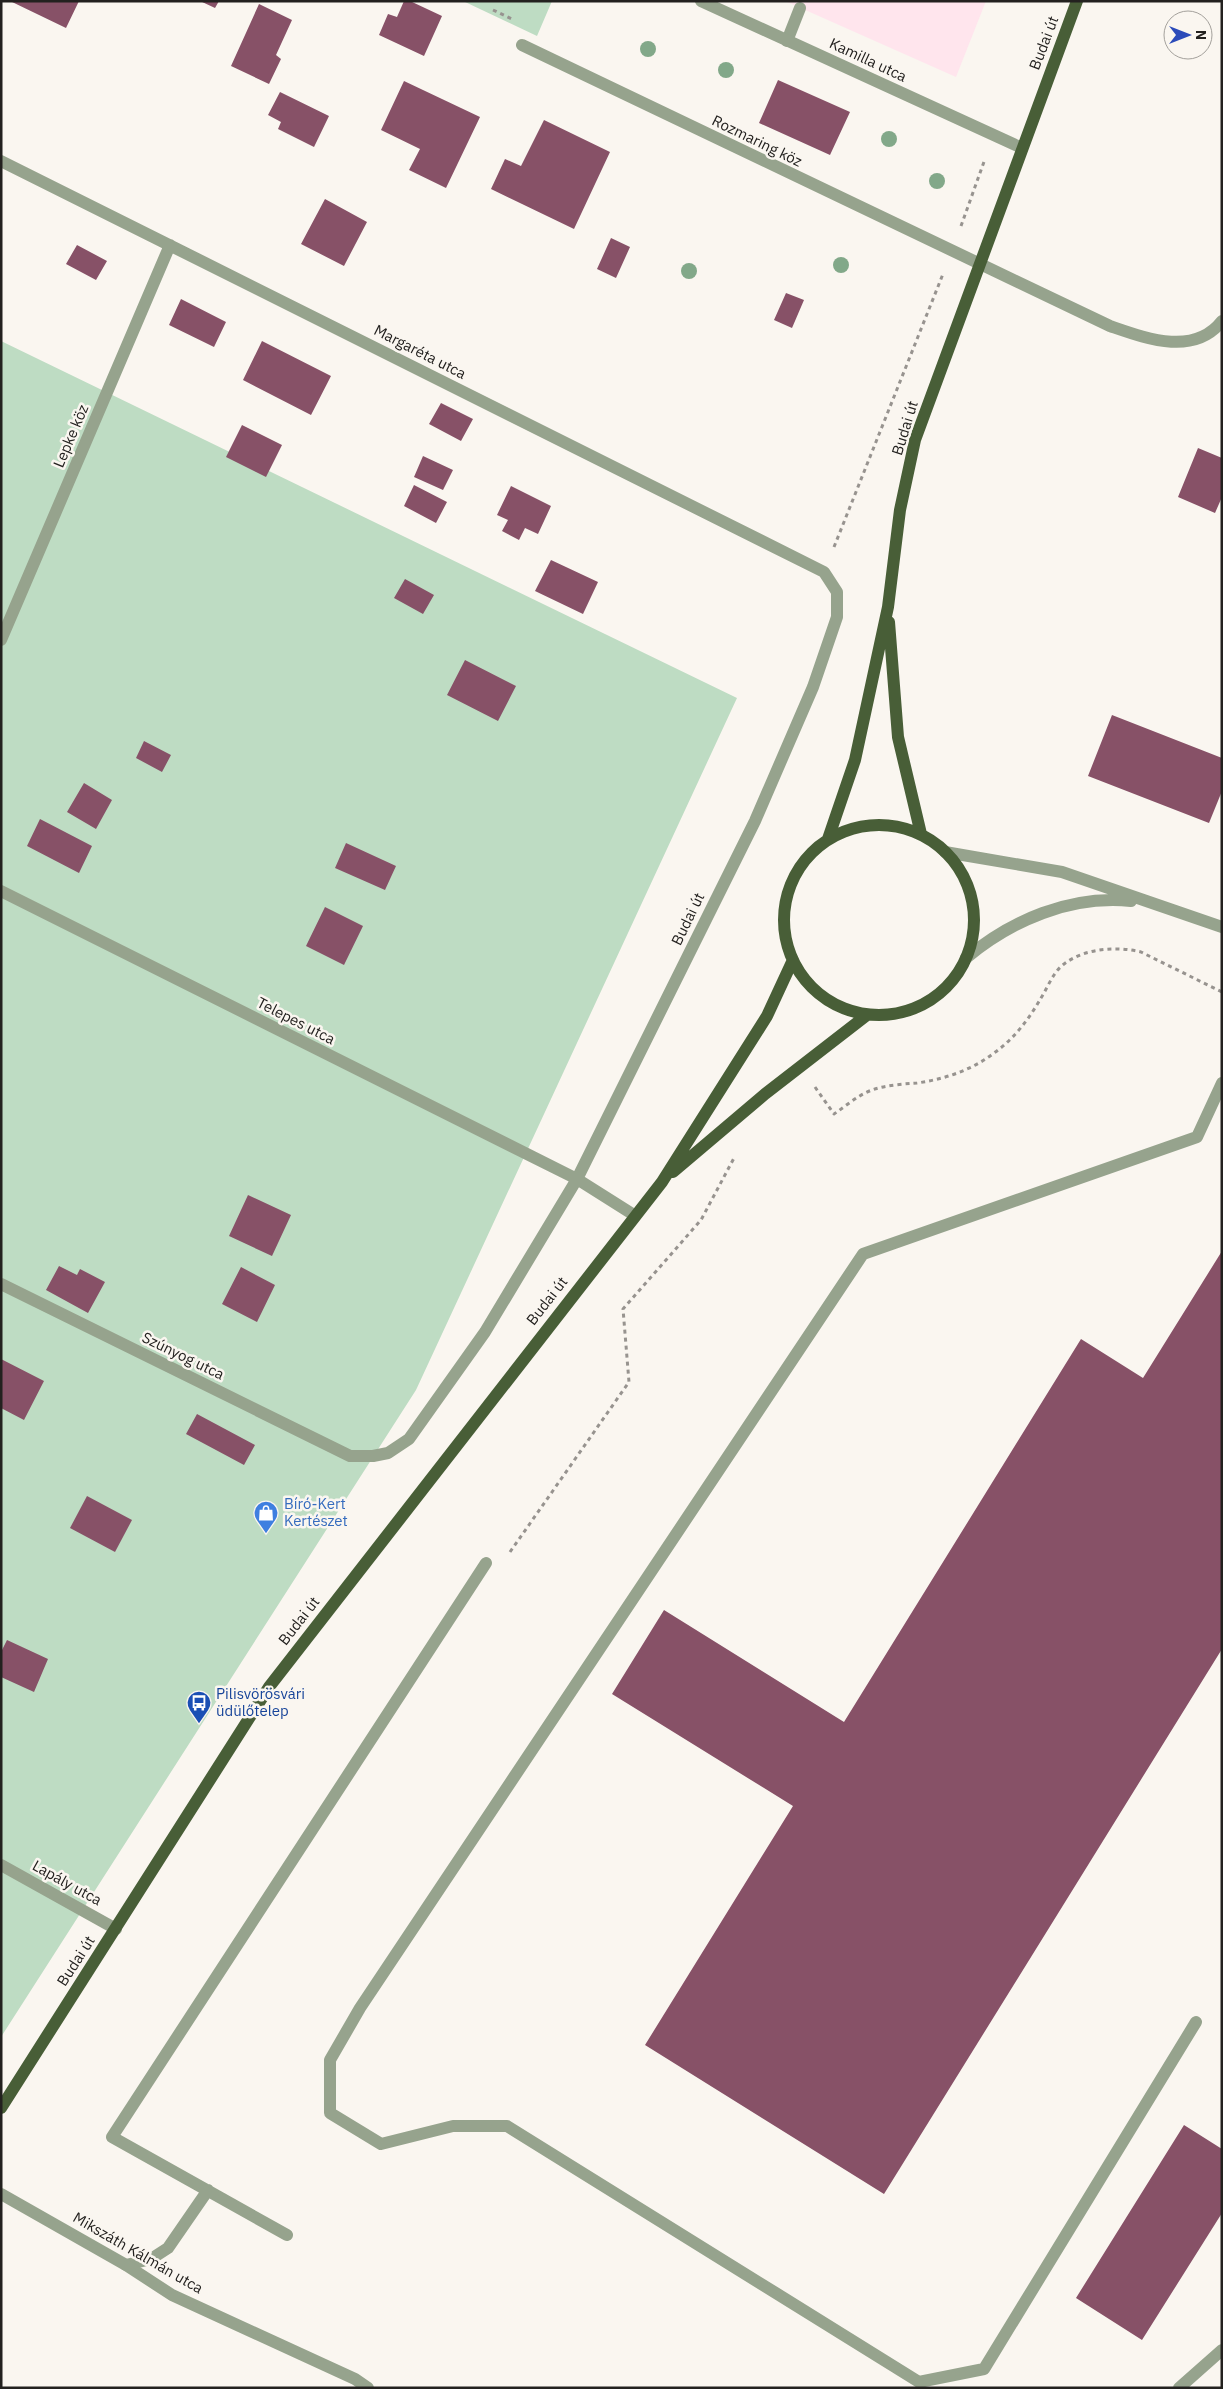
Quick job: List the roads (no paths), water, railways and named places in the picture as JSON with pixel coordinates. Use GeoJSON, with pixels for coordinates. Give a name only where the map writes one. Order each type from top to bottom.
{"type":"FeatureCollection","features":[{"type":"Feature","properties":{"kind":"main road","name":"Budai út"},"geometry":{"type":"LineString","coordinates":[[888,607],[900,510],[915,440],[1077,1]]}},
{"type":"Feature","properties":{"kind":"main road"},"geometry":{"type":"LineString","coordinates":[[888,607],[898,737],[920,834]]}},
{"type":"Feature","properties":{"kind":"main road"},"geometry":{"type":"LineString","coordinates":[[828,839],[855,760],[888,607]]}},
{"type":"Feature","properties":{"kind":"main road"},"geometry":{"type":"LineString","coordinates":[[884,824],[903,827],[920,834],[945,852],[960,870],[969,891],[974,913],[972,936],[966,958],[954,979],[936,996],[915,1008],[892,1015],[868,1015],[837,1007],[811,988],[792,962],[783,928],[786,894],[802,862],[828,839],[845,830],[864,825],[884,824]]}},
{"type":"Feature","properties":{"kind":"main road"},"geometry":{"type":"LineString","coordinates":[[662,1182],[756,1033],[781,989],[792,962]]}},
{"type":"Feature","properties":{"kind":"main road"},"geometry":{"type":"LineString","coordinates":[[662,1182],[765,1094],[868,1015]]}},
{"type":"Feature","properties":{"kind":"main road","name":"Budai út"},"geometry":{"type":"LineString","coordinates":[[1,2108],[270,1687],[634,1215],[662,1182]]}},
{"type":"Feature","properties":{"kind":"street","name":"Kamilla utca"},"geometry":{"type":"LineString","coordinates":[[701,1],[1022,148]]}},
{"type":"Feature","properties":{"kind":"street"},"geometry":{"type":"LineString","coordinates":[[787,41],[800,8]]}},
{"type":"Feature","properties":{"kind":"street","name":"Rozmaring köz"},"geometry":{"type":"LineString","coordinates":[[522,46],[979,264]]}},
{"type":"Feature","properties":{"kind":"street","name":"Margaréta utca"},"geometry":{"type":"LineString","coordinates":[[1,161],[824,572]]}},
{"type":"Feature","properties":{"kind":"street","name":"Lepke köz"},"geometry":{"type":"LineString","coordinates":[[1,640],[170,245]]}},
{"type":"Feature","properties":{"kind":"street"},"geometry":{"type":"LineString","coordinates":[[979,264],[1110,326],[1168,343],[1192,340],[1220,326]]}},
{"type":"Feature","properties":{"kind":"street","name":"Budai út"},"geometry":{"type":"LineString","coordinates":[[350,1456],[373,1456],[388,1453],[409,1439],[485,1332],[577,1179],[755,821],[813,687],[837,618],[837,592],[824,572]]}},
{"type":"Feature","properties":{"kind":"street"},"geometry":{"type":"LineString","coordinates":[[945,852],[1062,872],[1222,927]]}},
{"type":"Feature","properties":{"kind":"street","name":"Telepes utca"},"geometry":{"type":"LineString","coordinates":[[1,891],[577,1179],[634,1215]]}},
{"type":"Feature","properties":{"kind":"street"},"geometry":{"type":"LineString","coordinates":[[966,958],[985,942],[1044,911],[1116,899],[1151,903]]}},
{"type":"Feature","properties":{"kind":"street"},"geometry":{"type":"LineString","coordinates":[[1196,2022],[984,2369],[923,2385],[507,2126],[454,2126],[381,2144],[330,2113],[330,2060],[360,2008],[863,1254],[1197,1137],[1222,1084]]}},
{"type":"Feature","properties":{"kind":"street","name":"Szúnyog utca"},"geometry":{"type":"LineString","coordinates":[[1,1284],[350,1456]]}},
{"type":"Feature","properties":{"kind":"street"},"geometry":{"type":"LineString","coordinates":[[287,2234],[112,2137],[486,1563]]}},
{"type":"Feature","properties":{"kind":"street","name":"Lapály utca"},"geometry":{"type":"LineString","coordinates":[[1,1865],[116,1929]]}},
{"type":"Feature","properties":{"kind":"street"},"geometry":{"type":"LineString","coordinates":[[126,2265],[151,2259],[168,2248],[208,2190]]}},
{"type":"Feature","properties":{"kind":"street","name":"Mikszáth Kálmán utca"},"geometry":{"type":"LineString","coordinates":[[1,2194],[126,2265],[172,2295],[355,2379],[368,2388]]}},
{"type":"Feature","properties":{"kind":"street"},"geometry":{"type":"LineString","coordinates":[[1179,2388],[1222,2350]]}},
{"type":"Feature","properties":{"kind":"place","name":"Bíró-Kert Kertészet"},"geometry":{"type":"Point","coordinates":[266,1534]}},
{"type":"Feature","properties":{"kind":"place","name":"Pilisvörösvári üdülőtelep"},"geometry":{"type":"Point","coordinates":[199,1724]}}]}
